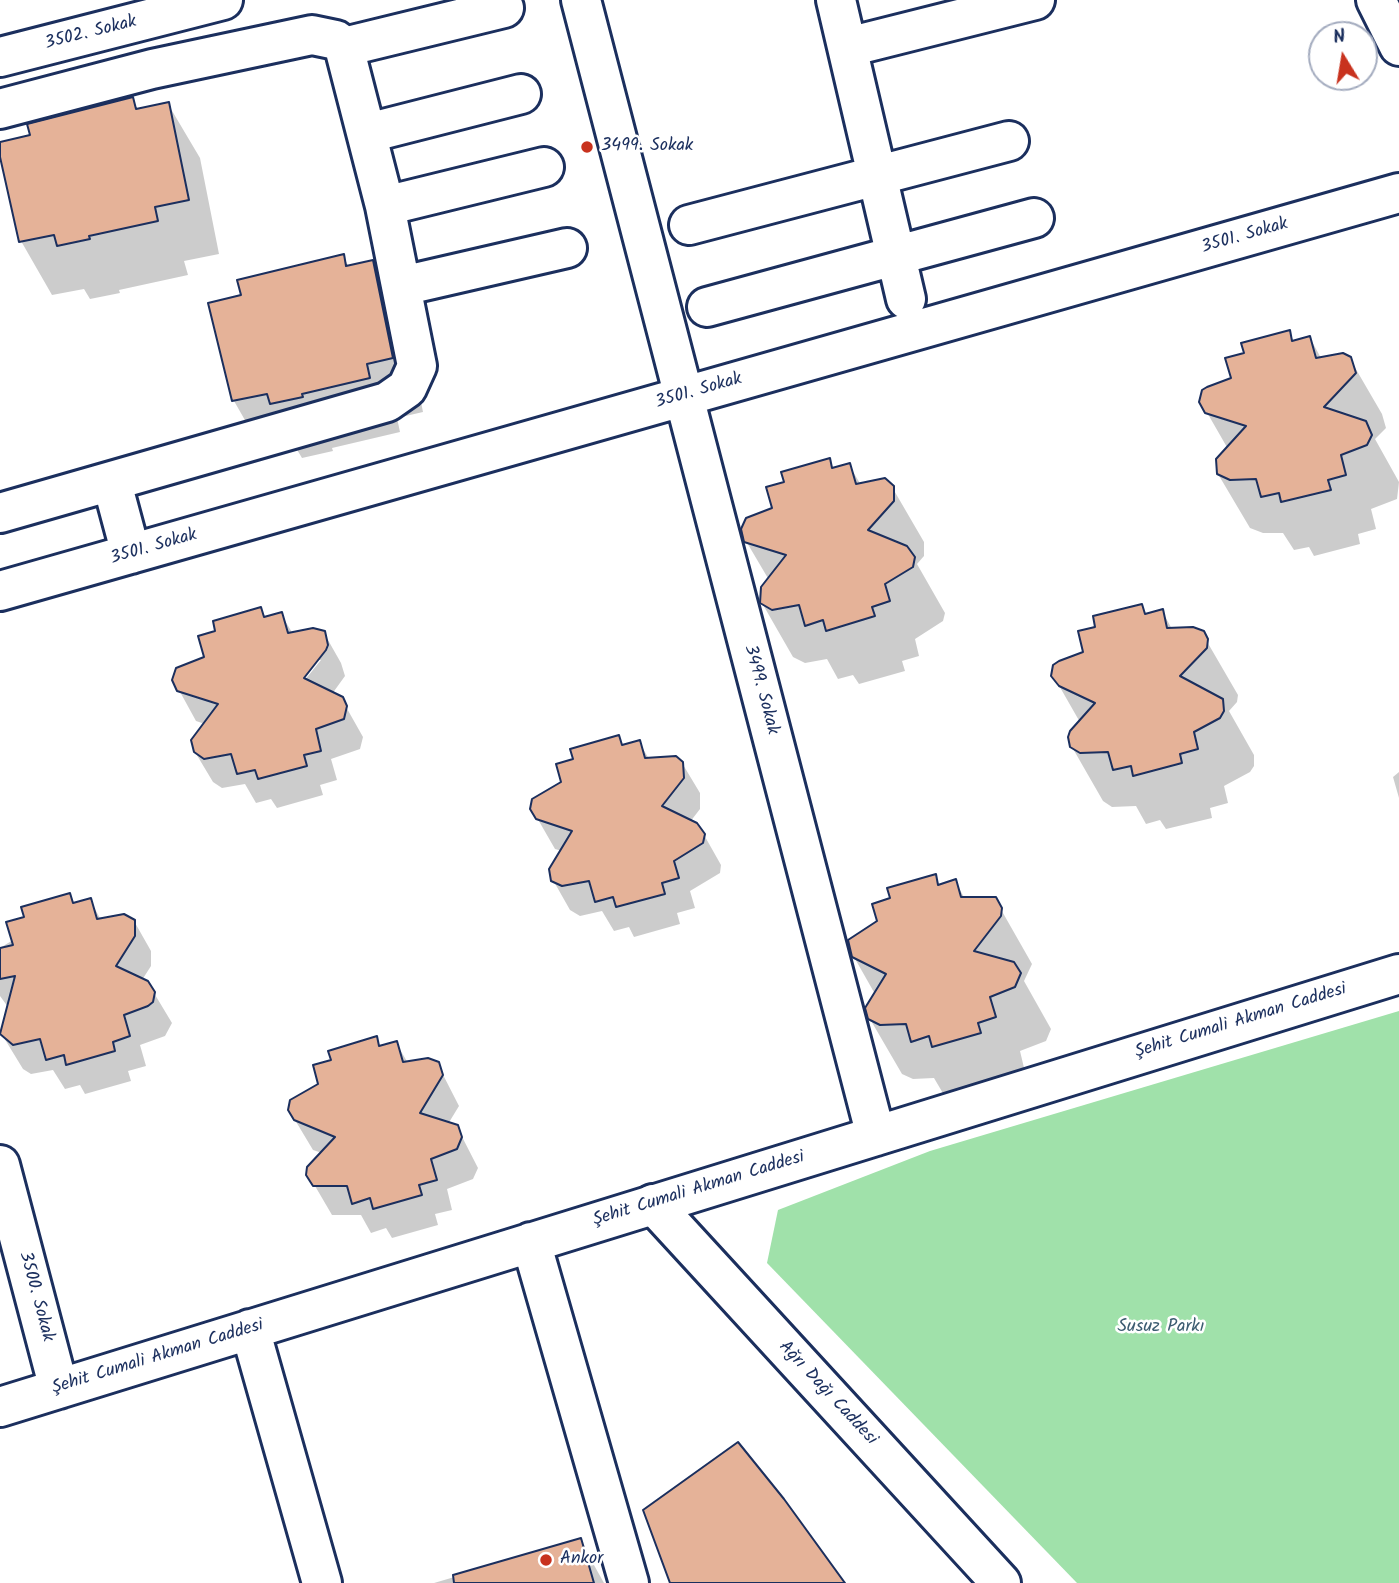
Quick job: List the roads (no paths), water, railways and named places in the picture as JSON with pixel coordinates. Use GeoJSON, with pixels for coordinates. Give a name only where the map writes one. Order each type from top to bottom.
{"type":"FeatureCollection","features":[{"type":"Feature","properties":{"kind":"street","name":"3502. Sokak"},"geometry":{"type":"LineString","coordinates":[[0,57],[223,0]]}},
{"type":"Feature","properties":{"kind":"street","name":"3499. Sokak"},"geometry":{"type":"LineString","coordinates":[[581,0],[876,1136]]}},
{"type":"Feature","properties":{"kind":"street"},"geometry":{"type":"LineString","coordinates":[[836,0],[906,299]]}},
{"type":"Feature","properties":{"kind":"street"},"geometry":{"type":"LineString","coordinates":[[848,47],[1035,0]]}},
{"type":"Feature","properties":{"kind":"street"},"geometry":{"type":"LineString","coordinates":[[1376,0],[1399,46]]}},
{"type":"Feature","properties":{"kind":"street"},"geometry":{"type":"LineString","coordinates":[[344,47],[504,8]]}},
{"type":"Feature","properties":{"kind":"street"},"geometry":{"type":"LineString","coordinates":[[0,109],[152,69],[312,35],[336,40],[344,47],[368,133],[417,366],[407,388],[387,402],[0,513]]}},
{"type":"Feature","properties":{"kind":"street"},"geometry":{"type":"LineString","coordinates":[[368,133],[521,94]]}},
{"type":"Feature","properties":{"kind":"street"},"geometry":{"type":"LineString","coordinates":[[688,225],[1009,141]]}},
{"type":"Feature","properties":{"kind":"street"},"geometry":{"type":"LineString","coordinates":[[385,206],[544,167]]}},
{"type":"Feature","properties":{"kind":"street","name":"3501. Sokak"},"geometry":{"type":"LineString","coordinates":[[0,591],[1399,193]]}},
{"type":"Feature","properties":{"kind":"street"},"geometry":{"type":"LineString","coordinates":[[707,307],[1034,218]]}},
{"type":"Feature","properties":{"kind":"street"},"geometry":{"type":"LineString","coordinates":[[402,286],[567,248]]}},
{"type":"Feature","properties":{"kind":"street"},"geometry":{"type":"LineString","coordinates":[[112,483],[131,554]]}},
{"type":"Feature","properties":{"kind":"street","name":"Şehit Cumali Akman Caddesi"},"geometry":{"type":"LineString","coordinates":[[0,1407],[1399,974]]}},
{"type":"Feature","properties":{"kind":"street","name":"3500. Sokak"},"geometry":{"type":"LineString","coordinates":[[0,1165],[59,1389]]}},
{"type":"Feature","properties":{"kind":"street","name":"Ağrı Dağı Caddesi"},"geometry":{"type":"LineString","coordinates":[[653,1204],[1001,1583]]}},
{"type":"Feature","properties":{"kind":"street"},"geometry":{"type":"LineString","coordinates":[[531,1242],[629,1583]]}},
{"type":"Feature","properties":{"kind":"street"},"geometry":{"type":"LineString","coordinates":[[250,1329],[322,1583]]}},
{"type":"Feature","properties":{"kind":"place","name":"3499. Sokak"},"geometry":{"type":"Point","coordinates":[587,147]}},
{"type":"Feature","properties":{"kind":"place","name":"Ankor"},"geometry":{"type":"Point","coordinates":[546,1560]}},
{"type":"Feature","properties":{"kind":"park label","name":"Susuz Parkı"},"geometry":{"type":"Point","coordinates":[1161,1328]}}]}
